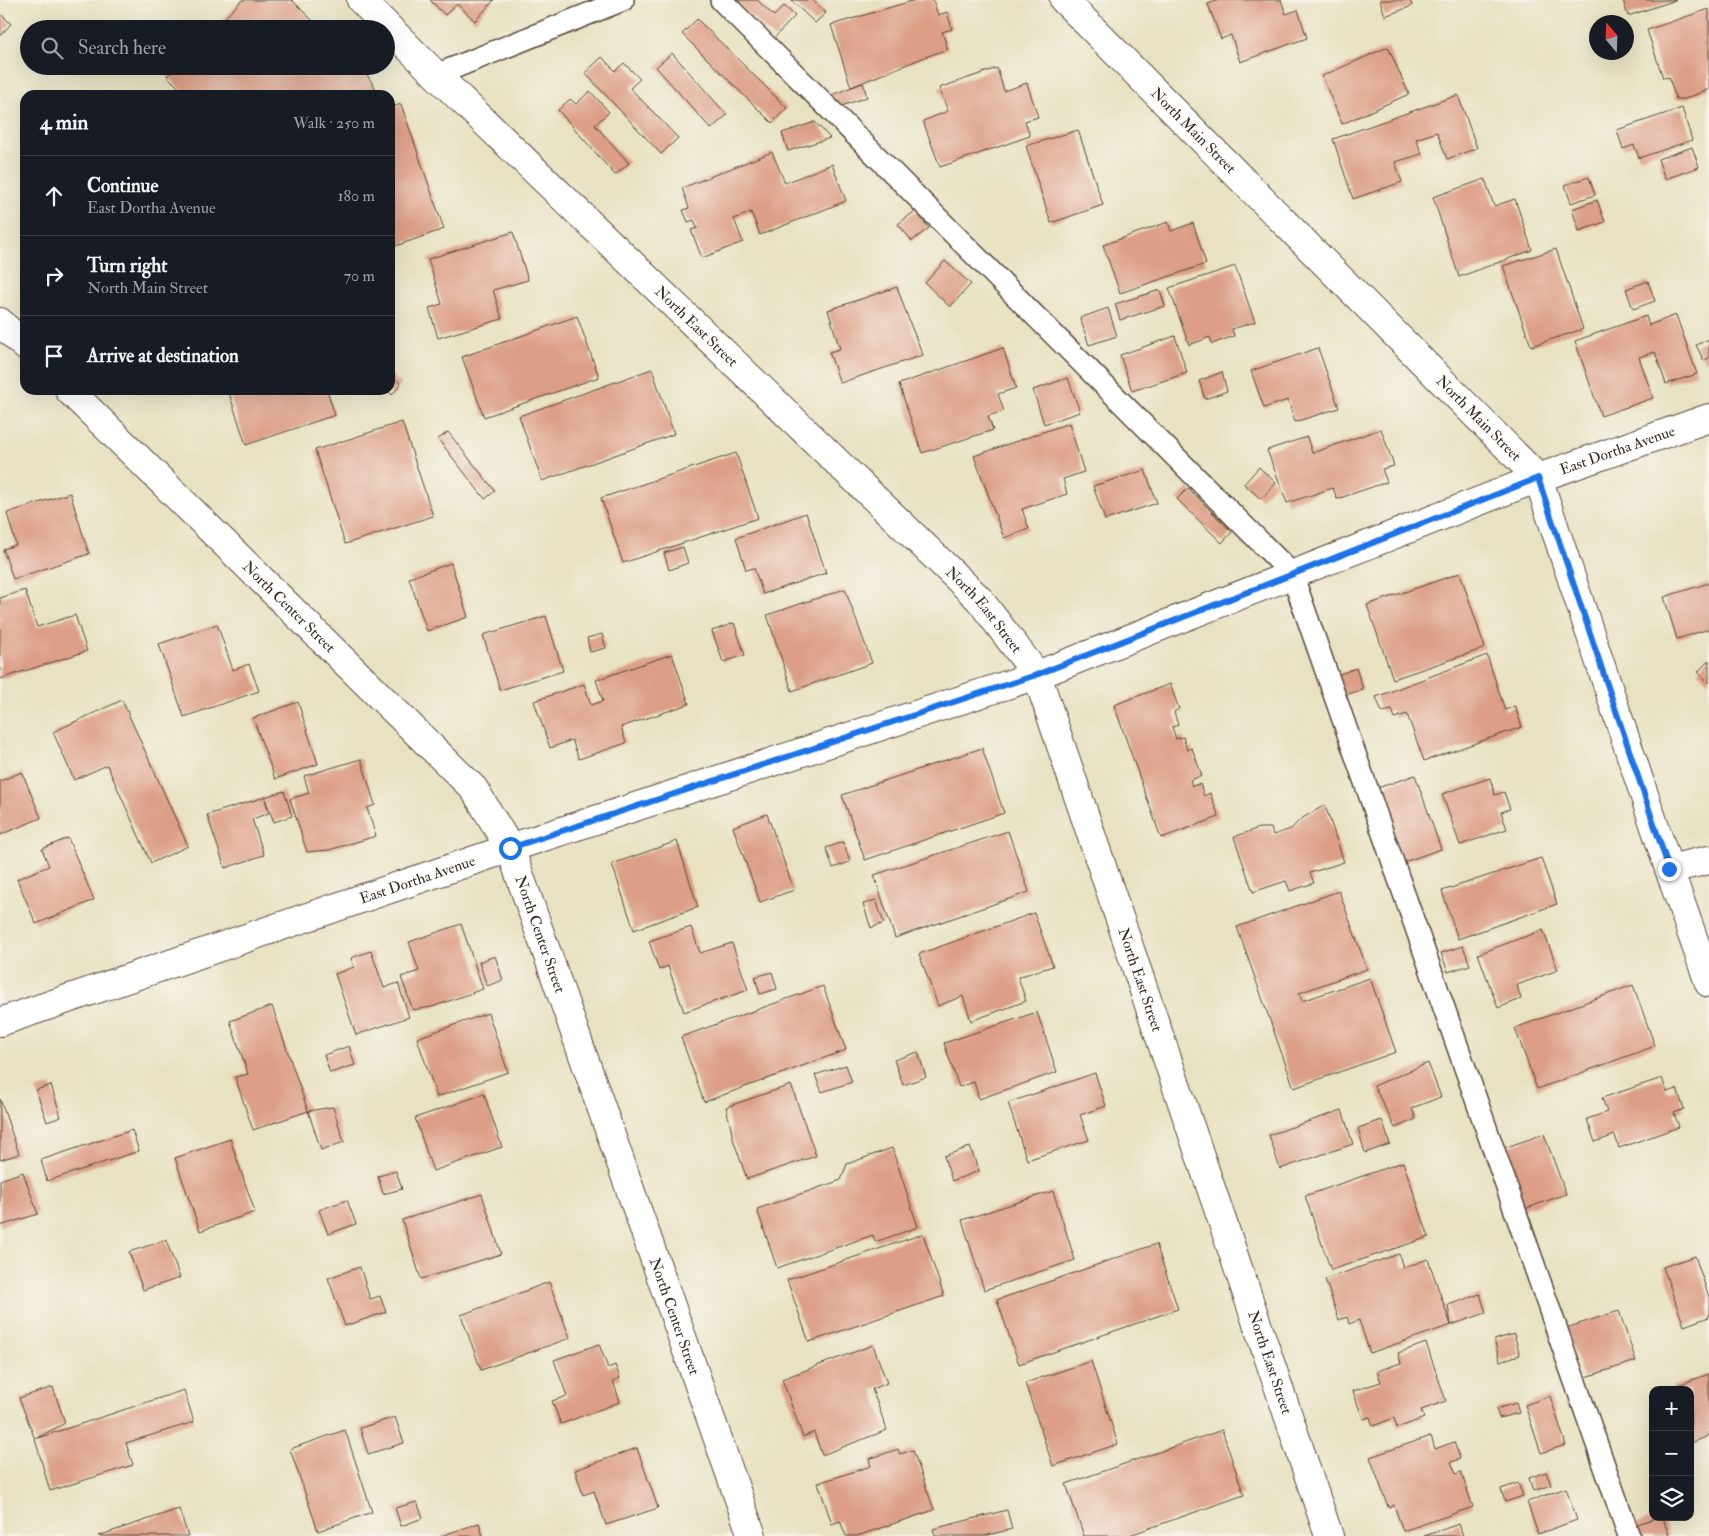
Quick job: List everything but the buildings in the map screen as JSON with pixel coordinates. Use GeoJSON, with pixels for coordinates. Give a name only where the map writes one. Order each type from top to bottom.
{"type":"FeatureCollection","features":[{"type":"Feature","properties":{"kind":"street","name":"North East Street"},"geometry":{"type":"LineString","coordinates":[[361,0],[381,20]]}},
{"type":"Feature","properties":{"kind":"street","name":"North Main Street"},"geometry":{"type":"LineString","coordinates":[[1064,0],[1538,478],[1709,983]]}},
{"type":"Feature","properties":{"kind":"street","name":"North East Street"},"geometry":{"type":"LineString","coordinates":[[395,34],[979,599],[1036,675],[1329,1536]]}},
{"type":"Feature","properties":{"kind":"street"},"geometry":{"type":"LineString","coordinates":[[0,322],[20,341]]}},
{"type":"Feature","properties":{"kind":"street","name":"North Center Street"},"geometry":{"type":"LineString","coordinates":[[74,395],[474,789],[510,848],[752,1536]]}},
{"type":"Feature","properties":{"kind":"street","name":"East Dortha Avenue"},"geometry":{"type":"LineString","coordinates":[[0,1022],[510,848],[1036,675],[1538,478],[1709,418]]}},
{"type":"Feature","properties":{"kind":"street"},"geometry":{"type":"LineString","coordinates":[[1669,869],[1709,860]]}},
{"type":"Feature","properties":{"kind":"lane"},"geometry":{"type":"LineString","coordinates":[[436,75],[623,0]]}},
{"type":"Feature","properties":{"kind":"lane"},"geometry":{"type":"LineString","coordinates":[[721,0],[1292,574],[1628,1536]]}},
{"type":"Feature","properties":{"kind":"route"},"geometry":{"type":"LineString","coordinates":[[510,848],[1036,675],[1538,478],[1669,869]]}}]}
